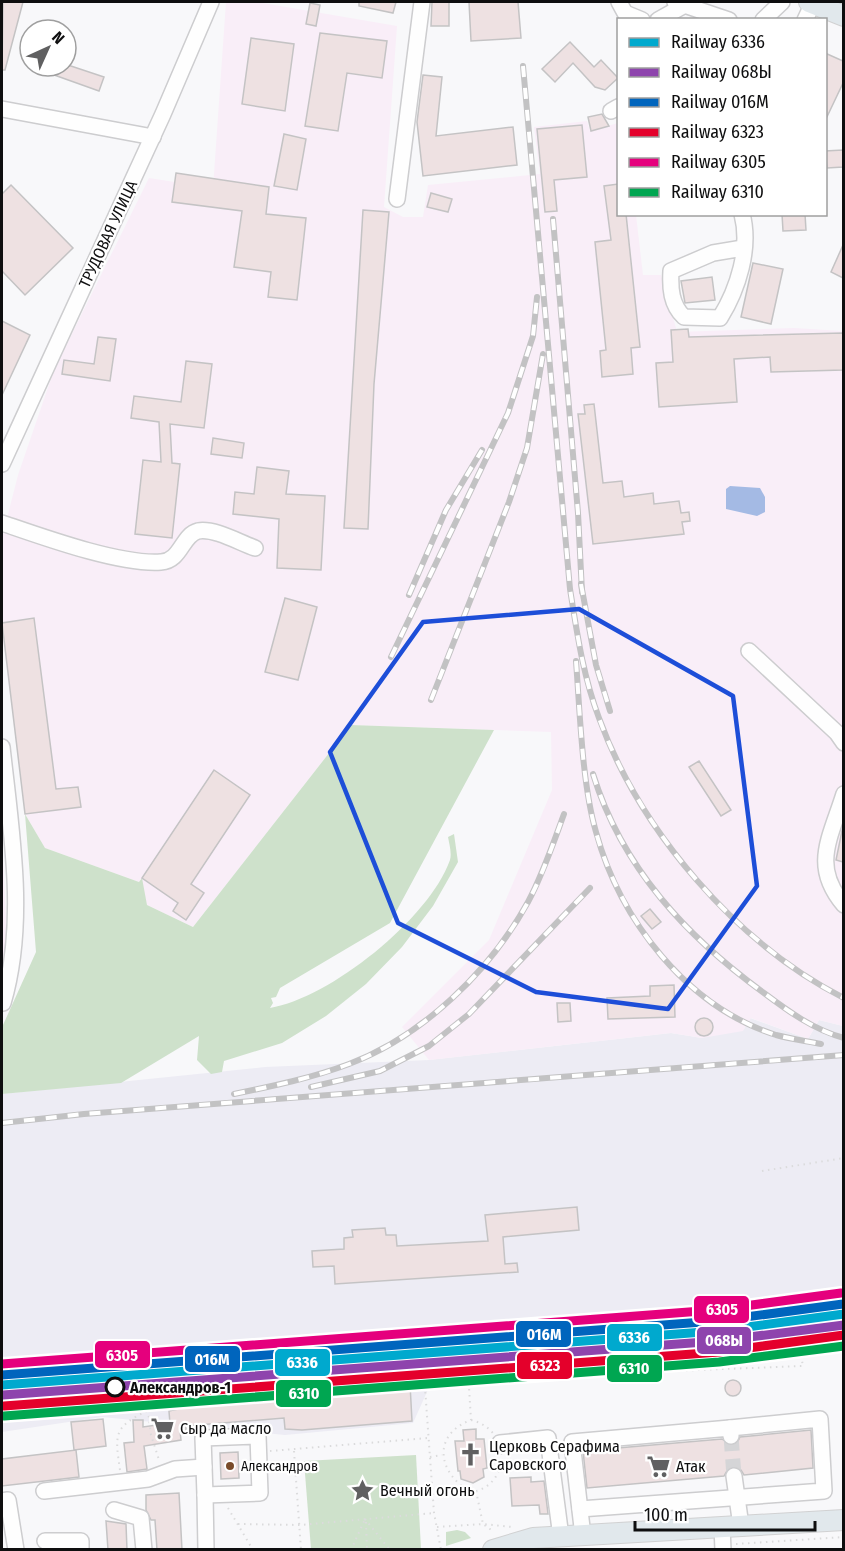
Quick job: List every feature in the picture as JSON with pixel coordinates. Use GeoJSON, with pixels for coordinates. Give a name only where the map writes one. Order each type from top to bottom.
{"type":"FeatureCollection","features":[{"type":"Feature","properties":{"kind":"main road"},"geometry":{"type":"LineString","coordinates":[[809,8],[843,16]]}},
{"type":"Feature","properties":{"kind":"main road"},"geometry":{"type":"LineString","coordinates":[[496,1542],[583,1536],[727,1537],[843,1520]]}},
{"type":"Feature","properties":{"kind":"street","name":"ТРУДОВАЯ УЛИЦА"},"geometry":{"type":"LineString","coordinates":[[2,464],[153,137],[211,2]]}},
{"type":"Feature","properties":{"kind":"street"},"geometry":{"type":"LineString","coordinates":[[397,199],[422,2]]}},
{"type":"Feature","properties":{"kind":"street"},"geometry":{"type":"LineString","coordinates":[[620,2],[625,13],[637,18]]}},
{"type":"Feature","properties":{"kind":"street"},"geometry":{"type":"LineString","coordinates":[[765,18],[782,2]]}},
{"type":"Feature","properties":{"kind":"street"},"geometry":{"type":"LineString","coordinates":[[661,18],[680,3],[723,18]]}},
{"type":"Feature","properties":{"kind":"street"},"geometry":{"type":"LineString","coordinates":[[2,109],[153,137]]}},
{"type":"Feature","properties":{"kind":"street"},"geometry":{"type":"LineString","coordinates":[[743,216],[745,225],[743,248],[732,298],[720,318],[684,317],[676,310],[670,286],[670,271],[713,253],[743,248]]}},
{"type":"Feature","properties":{"kind":"street"},"geometry":{"type":"LineString","coordinates":[[2,523],[131,560],[163,563],[173,558],[189,537],[197,531],[208,531],[255,548]]}},
{"type":"Feature","properties":{"kind":"street"},"geometry":{"type":"LineString","coordinates":[[749,651],[837,733],[843,743]]}},
{"type":"Feature","properties":{"kind":"street"},"geometry":{"type":"LineString","coordinates":[[2,747],[14,866],[8,931],[11,976],[3,1003]]}},
{"type":"Feature","properties":{"kind":"street"},"geometry":{"type":"LineString","coordinates":[[843,794],[823,862],[830,889],[843,905]]}},
{"type":"Feature","properties":{"kind":"street"},"geometry":{"type":"LineString","coordinates":[[580,1509],[824,1491],[820,1419],[730,1432],[572,1442],[583,1536]]}},
{"type":"Feature","properties":{"kind":"street"},"geometry":{"type":"LineString","coordinates":[[207,1550],[206,1516],[213,1495],[204,1467],[203,1438],[258,1436],[260,1493],[213,1495]]}},
{"type":"Feature","properties":{"kind":"street"},"geometry":{"type":"LineString","coordinates":[[500,1443],[548,1438],[561,1537]]}},
{"type":"Feature","properties":{"kind":"street"},"geometry":{"type":"LineString","coordinates":[[44,1491],[148,1479],[175,1468],[204,1467]]}},
{"type":"Feature","properties":{"kind":"street"},"geometry":{"type":"LineString","coordinates":[[727,1537],[738,1498],[734,1476]]}},
{"type":"Feature","properties":{"kind":"street"},"geometry":{"type":"LineString","coordinates":[[2,1501],[8,1500],[16,1550]]}},
{"type":"Feature","properties":{"kind":"street"},"geometry":{"type":"LineString","coordinates":[[114,1510],[141,1518],[144,1550]]}},
{"type":"Feature","properties":{"kind":"street"},"geometry":{"type":"LineString","coordinates":[[45,1541],[81,1541],[81,1550]]}},
{"type":"Feature","properties":{"kind":"path"},"geometry":{"type":"LineString","coordinates":[[762,1171],[843,1158]]}},
{"type":"Feature","properties":{"kind":"path"},"geometry":{"type":"LineString","coordinates":[[148,1410],[244,1395],[424,1381],[803,1366],[796,1331],[843,1326]]}},
{"type":"Feature","properties":{"kind":"path"},"geometry":{"type":"LineString","coordinates":[[353,1342],[358,1386]]}},
{"type":"Feature","properties":{"kind":"path"},"geometry":{"type":"LineString","coordinates":[[134,1359],[137,1386]]}},
{"type":"Feature","properties":{"kind":"path"},"geometry":{"type":"LineString","coordinates":[[468,1371],[471,1420]]}},
{"type":"Feature","properties":{"kind":"path"},"geometry":{"type":"LineString","coordinates":[[424,1374],[434,1513],[441,1550]]}},
{"type":"Feature","properties":{"kind":"path"},"geometry":{"type":"LineString","coordinates":[[89,1390],[146,1386],[153,1381]]}},
{"type":"Feature","properties":{"kind":"path"},"geometry":{"type":"LineString","coordinates":[[146,1386],[151,1435],[164,1473]]}},
{"type":"Feature","properties":{"kind":"path"},"geometry":{"type":"LineString","coordinates":[[2,1396],[68,1391]]}},
{"type":"Feature","properties":{"kind":"path"},"geometry":{"type":"LineString","coordinates":[[122,1482],[116,1440],[118,1431],[133,1418],[156,1407]]}},
{"type":"Feature","properties":{"kind":"path"},"geometry":{"type":"LineString","coordinates":[[471,1420],[488,1426],[500,1443],[500,1467],[481,1491],[463,1488],[446,1467],[443,1455],[445,1439],[451,1431],[471,1420]]}},
{"type":"Feature","properties":{"kind":"path"},"geometry":{"type":"LineString","coordinates":[[259,1452],[428,1438]]}},
{"type":"Feature","properties":{"kind":"path"},"geometry":{"type":"LineString","coordinates":[[294,1449],[301,1550]]}},
{"type":"Feature","properties":{"kind":"path"},"geometry":{"type":"LineString","coordinates":[[430,1457],[443,1455]]}},
{"type":"Feature","properties":{"kind":"path"},"geometry":{"type":"LineString","coordinates":[[476,1491],[483,1524],[496,1542]]}},
{"type":"Feature","properties":{"kind":"path"},"geometry":{"type":"LineString","coordinates":[[213,1495],[238,1524],[253,1550]]}},
{"type":"Feature","properties":{"kind":"path"},"geometry":{"type":"LineString","coordinates":[[238,1524],[300,1525],[434,1513]]}},
{"type":"Feature","properties":{"kind":"path"},"geometry":{"type":"LineString","coordinates":[[351,1550],[365,1519]]}},
{"type":"Feature","properties":{"kind":"path"},"geometry":{"type":"LineString","coordinates":[[365,1519],[367,1550]]}},
{"type":"Feature","properties":{"kind":"path"},"geometry":{"type":"LineString","coordinates":[[365,1519],[390,1550]]}},
{"type":"Feature","properties":{"kind":"path"},"geometry":{"type":"LineString","coordinates":[[437,1527],[483,1524],[512,1527]]}},
{"type":"Feature","properties":{"kind":"path"},"geometry":{"type":"LineString","coordinates":[[727,1537],[843,1537]]}},
{"type":"Feature","properties":{"kind":"highlighted area"},"geometry":{"type":"Polygon","coordinates":[[[579,609],[733,696],[757,886],[668,1009],[536,992],[398,923],[330,752],[423,622],[579,609]]]}},
{"type":"Feature","properties":{"kind":"shaded area"},"geometry":{"type":"Polygon","coordinates":[[[226,2],[257,2],[397,26],[384,207],[403,217],[423,217],[428,185],[540,174],[534,127],[587,121],[590,131],[617,123],[617,216],[636,216],[643,275],[661,275],[677,332],[794,328],[843,331],[843,1026],[819,1020],[808,1039],[751,1018],[743,1031],[702,1038],[671,1033],[429,1060],[402,1027],[489,940],[552,790],[551,732],[351,725],[193,927],[147,905],[141,879],[139,882],[45,848],[25,814],[2,632],[2,538],[18,475],[54,370],[149,178],[213,188],[226,2]]]}},
{"type":"Feature","properties":{"kind":"shaded area"},"geometry":{"type":"Polygon","coordinates":[[[2,837],[8,959],[2,987],[2,837]]]}},
{"type":"Feature","properties":{"kind":"shaded area"},"geometry":{"type":"Polygon","coordinates":[[[750,1018],[808,1039],[819,1020],[843,1026],[843,1353],[548,1378],[431,1383],[413,1423],[285,1435],[102,1417],[2,1432],[2,1094],[265,1067],[429,1060],[671,1033],[702,1038],[750,1018]]]}},
{"type":"Feature","properties":{"kind":"green space"},"geometry":{"type":"Polygon","coordinates":[[[351,725],[494,730],[390,923],[280,988],[276,997],[271,998],[273,1003],[270,1008],[294,1001],[320,989],[348,972],[400,930],[439,883],[450,860],[448,837],[454,834],[458,862],[433,906],[402,947],[366,984],[326,1016],[282,1043],[224,1061],[222,1072],[211,1074],[197,1060],[199,1036],[121,1083],[2,1094],[3,1025],[36,952],[25,814],[45,848],[139,882],[142,878],[147,905],[193,927],[351,725]]]}},
{"type":"Feature","properties":{"kind":"green space"},"geometry":{"type":"Polygon","coordinates":[[[416,1455],[421,1549],[311,1549],[304,1461],[416,1455]]]}},
{"type":"Feature","properties":{"kind":"green space"},"geometry":{"type":"Polygon","coordinates":[[[457,1530],[465,1532],[471,1538],[446,1546],[446,1532],[457,1530]]]}},
{"type":"Feature","properties":{"kind":"water"},"geometry":{"type":"Polygon","coordinates":[[[730,486],[760,488],[765,497],[765,512],[757,516],[726,509],[726,489],[730,486]]]}},
{"type":"Feature","properties":{"kind":"building"},"geometry":{"type":"Polygon","coordinates":[[[3,2],[23,2],[5,70],[2,70],[3,2]]]}},
{"type":"Feature","properties":{"kind":"building"},"geometry":{"type":"Polygon","coordinates":[[[359,2],[396,2],[393,13],[359,6],[359,2]]]}},
{"type":"Feature","properties":{"kind":"building"},"geometry":{"type":"Polygon","coordinates":[[[432,2],[449,2],[449,26],[431,26],[432,2]]]}},
{"type":"Feature","properties":{"kind":"building"},"geometry":{"type":"Polygon","coordinates":[[[469,2],[518,2],[521,38],[471,41],[469,2]]]}},
{"type":"Feature","properties":{"kind":"building"},"geometry":{"type":"Polygon","coordinates":[[[310,3],[320,5],[316,26],[306,24],[310,3]]]}},
{"type":"Feature","properties":{"kind":"building"},"geometry":{"type":"Polygon","coordinates":[[[320,33],[387,41],[382,78],[347,73],[338,131],[305,126],[320,33]]]}},
{"type":"Feature","properties":{"kind":"building"},"geometry":{"type":"Polygon","coordinates":[[[251,38],[294,44],[285,111],[242,104],[251,38]]]}},
{"type":"Feature","properties":{"kind":"building"},"geometry":{"type":"Polygon","coordinates":[[[570,42],[594,67],[601,60],[617,79],[605,90],[595,87],[573,63],[555,82],[542,69],[570,42]]]}},
{"type":"Feature","properties":{"kind":"building"},"geometry":{"type":"Polygon","coordinates":[[[827,54],[843,61],[843,83],[827,117],[827,54]]]}},
{"type":"Feature","properties":{"kind":"building"},"geometry":{"type":"Polygon","coordinates":[[[78,68],[104,77],[99,91],[63,78],[78,78],[78,68]]]}},
{"type":"Feature","properties":{"kind":"building"},"geometry":{"type":"Polygon","coordinates":[[[423,75],[442,77],[436,136],[513,127],[517,165],[423,176],[417,122],[423,75]]]}},
{"type":"Feature","properties":{"kind":"building"},"geometry":{"type":"Polygon","coordinates":[[[602,114],[609,126],[591,131],[588,117],[602,114]]]}},
{"type":"Feature","properties":{"kind":"building"},"geometry":{"type":"Polygon","coordinates":[[[582,125],[587,177],[554,180],[557,211],[545,212],[537,129],[582,125]]]}},
{"type":"Feature","properties":{"kind":"building"},"geometry":{"type":"Polygon","coordinates":[[[284,134],[306,139],[297,190],[274,186],[284,134]]]}},
{"type":"Feature","properties":{"kind":"building"},"geometry":{"type":"Polygon","coordinates":[[[843,150],[843,167],[827,168],[827,151],[843,150]]]}},
{"type":"Feature","properties":{"kind":"building"},"geometry":{"type":"Polygon","coordinates":[[[176,173],[269,187],[266,214],[306,218],[297,300],[268,297],[271,272],[234,267],[242,211],[172,202],[176,173]]]}},
{"type":"Feature","properties":{"kind":"building"},"geometry":{"type":"Polygon","coordinates":[[[617,184],[617,216],[626,216],[640,347],[631,348],[633,374],[602,377],[600,351],[606,350],[595,242],[611,240],[604,186],[617,184]]]}},
{"type":"Feature","properties":{"kind":"building"},"geometry":{"type":"Polygon","coordinates":[[[11,185],[73,248],[25,295],[2,271],[2,194],[11,185]]]}},
{"type":"Feature","properties":{"kind":"building"},"geometry":{"type":"Polygon","coordinates":[[[431,193],[452,199],[448,212],[427,207],[431,193]]]}},
{"type":"Feature","properties":{"kind":"building"},"geometry":{"type":"Polygon","coordinates":[[[363,210],[389,212],[374,384],[368,529],[344,528],[363,210]]]}},
{"type":"Feature","properties":{"kind":"building"},"geometry":{"type":"Polygon","coordinates":[[[782,216],[805,216],[806,230],[783,231],[782,216]]]}},
{"type":"Feature","properties":{"kind":"building"},"geometry":{"type":"Polygon","coordinates":[[[843,245],[843,278],[831,272],[843,245]]]}},
{"type":"Feature","properties":{"kind":"building"},"geometry":{"type":"Polygon","coordinates":[[[753,263],[783,269],[771,324],[741,317],[753,263]]]}},
{"type":"Feature","properties":{"kind":"building"},"geometry":{"type":"Polygon","coordinates":[[[712,277],[715,300],[685,303],[681,281],[712,277]]]}},
{"type":"Feature","properties":{"kind":"building"},"geometry":{"type":"Polygon","coordinates":[[[2,321],[30,335],[2,395],[2,321]]]}},
{"type":"Feature","properties":{"kind":"building"},"geometry":{"type":"Polygon","coordinates":[[[688,329],[689,337],[843,333],[843,370],[771,372],[770,357],[734,359],[737,402],[659,407],[656,363],[673,362],[671,330],[688,329]]]}},
{"type":"Feature","properties":{"kind":"building"},"geometry":{"type":"Polygon","coordinates":[[[98,337],[116,339],[110,381],[62,374],[64,360],[94,364],[98,337]]]}},
{"type":"Feature","properties":{"kind":"building"},"geometry":{"type":"Polygon","coordinates":[[[186,361],[212,364],[204,428],[170,424],[172,463],[180,464],[172,538],[135,534],[143,460],[161,462],[159,422],[131,418],[134,396],[181,402],[186,361]]]}},
{"type":"Feature","properties":{"kind":"building"},"geometry":{"type":"Polygon","coordinates":[[[594,404],[603,483],[622,481],[624,497],[653,493],[654,504],[679,501],[681,513],[689,512],[690,521],[682,522],[684,534],[593,544],[578,414],[585,414],[584,405],[594,404]]]}},
{"type":"Feature","properties":{"kind":"building"},"geometry":{"type":"Polygon","coordinates":[[[213,438],[244,443],[242,458],[211,454],[213,438]]]}},
{"type":"Feature","properties":{"kind":"building"},"geometry":{"type":"Polygon","coordinates":[[[257,467],[289,471],[286,494],[325,496],[321,570],[277,568],[279,519],[233,514],[235,492],[254,494],[257,467]]]}},
{"type":"Feature","properties":{"kind":"building"},"geometry":{"type":"Polygon","coordinates":[[[285,598],[317,607],[298,680],[265,672],[285,598]]]}},
{"type":"Feature","properties":{"kind":"building"},"geometry":{"type":"Polygon","coordinates":[[[34,618],[56,789],[78,787],[81,807],[25,814],[2,623],[34,618]]]}},
{"type":"Feature","properties":{"kind":"building"},"geometry":{"type":"Polygon","coordinates":[[[699,761],[731,810],[721,816],[689,767],[699,761]]]}},
{"type":"Feature","properties":{"kind":"building"},"geometry":{"type":"Polygon","coordinates":[[[214,770],[250,795],[191,884],[204,893],[186,920],[173,911],[178,903],[142,878],[214,770]]]}},
{"type":"Feature","properties":{"kind":"building"},"geometry":{"type":"Polygon","coordinates":[[[843,826],[843,862],[836,860],[843,826]]]}},
{"type":"Feature","properties":{"kind":"building"},"geometry":{"type":"Polygon","coordinates":[[[650,909],[661,922],[652,929],[641,916],[650,909]]]}},
{"type":"Feature","properties":{"kind":"building"},"geometry":{"type":"Polygon","coordinates":[[[674,985],[675,1017],[608,1019],[607,998],[650,996],[650,986],[674,985]]]}},
{"type":"Feature","properties":{"kind":"building"},"geometry":{"type":"Polygon","coordinates":[[[557,1003],[570,1003],[571,1021],[558,1022],[557,1003]]]}},
{"type":"Feature","properties":{"kind":"building"},"geometry":{"type":"Polygon","coordinates":[[[704,1018],[710,1021],[713,1027],[710,1033],[704,1036],[698,1033],[695,1027],[698,1021],[704,1018]]]}},
{"type":"Feature","properties":{"kind":"building"},"geometry":{"type":"Polygon","coordinates":[[[577,1207],[579,1230],[503,1237],[505,1264],[517,1263],[518,1272],[335,1284],[334,1266],[313,1267],[312,1251],[344,1249],[344,1238],[353,1237],[352,1230],[385,1228],[386,1235],[396,1235],[397,1246],[488,1241],[485,1215],[577,1207]]]}},
{"type":"Feature","properties":{"kind":"building"},"geometry":{"type":"Polygon","coordinates":[[[730,1380],[736,1380],[741,1388],[739,1394],[730,1396],[725,1391],[725,1385],[730,1380]]]}},
{"type":"Feature","properties":{"kind":"building"},"geometry":{"type":"Polygon","coordinates":[[[88,1384],[89,1395],[68,1397],[68,1385],[88,1384]]]}},
{"type":"Feature","properties":{"kind":"building"},"geometry":{"type":"Polygon","coordinates":[[[410,1384],[412,1421],[302,1430],[285,1429],[284,1418],[186,1426],[186,1431],[180,1431],[181,1440],[144,1446],[147,1469],[127,1472],[124,1443],[134,1442],[133,1420],[143,1420],[143,1427],[170,1424],[169,1411],[187,1407],[243,1402],[243,1398],[271,1396],[271,1402],[302,1400],[302,1391],[410,1384]]]}},
{"type":"Feature","properties":{"kind":"building"},"geometry":{"type":"Polygon","coordinates":[[[103,1419],[106,1446],[74,1450],[71,1422],[103,1419]]]}},
{"type":"Feature","properties":{"kind":"building","name":"Церковь Серафима Саровского"},"geometry":{"type":"Polygon","coordinates":[[[476,1429],[476,1439],[484,1439],[487,1468],[483,1469],[484,1477],[473,1483],[461,1479],[455,1441],[464,1441],[463,1430],[476,1429]]]}},
{"type":"Feature","properties":{"kind":"building"},"geometry":{"type":"Polygon","coordinates":[[[811,1430],[813,1468],[744,1475],[741,1470],[733,1466],[724,1476],[587,1488],[583,1451],[722,1439],[732,1446],[740,1437],[811,1430]]]}},
{"type":"Feature","properties":{"kind":"building"},"geometry":{"type":"Polygon","coordinates":[[[76,1450],[79,1477],[2,1486],[2,1459],[76,1450]]]}},
{"type":"Feature","properties":{"kind":"building","name":"Александров"},"geometry":{"type":"Polygon","coordinates":[[[238,1452],[239,1478],[221,1479],[220,1453],[238,1452]]]}},
{"type":"Feature","properties":{"kind":"building"},"geometry":{"type":"Polygon","coordinates":[[[531,1477],[531,1482],[544,1481],[548,1514],[540,1514],[539,1505],[512,1506],[510,1478],[531,1477]]]}},
{"type":"Feature","properties":{"kind":"building"},"geometry":{"type":"Polygon","coordinates":[[[179,1493],[182,1550],[157,1550],[155,1520],[151,1520],[146,1510],[146,1495],[179,1493]]]}},
{"type":"Feature","properties":{"kind":"building"},"geometry":{"type":"Polygon","coordinates":[[[106,1521],[126,1524],[127,1550],[108,1550],[106,1521]]]}},
{"type":"Feature","properties":{"kind":"tunnel"},"geometry":{"type":"LineString","coordinates":[[731,1436],[734,1476]]}},
{"type":"Feature","properties":{"kind":"railway"},"geometry":{"type":"LineString","coordinates":[[523,66],[570,589],[581,654],[593,702],[617,760],[640,802],[666,842],[697,880],[730,915],[766,947],[804,975],[844,998]]}},
{"type":"Feature","properties":{"kind":"railway"},"geometry":{"type":"LineString","coordinates":[[553,219],[578,513],[582,592]]}},
{"type":"Feature","properties":{"kind":"railway"},"geometry":{"type":"LineString","coordinates":[[391,657],[508,413],[533,336],[537,297]]}},
{"type":"Feature","properties":{"kind":"railway"},"geometry":{"type":"LineString","coordinates":[[431,700],[509,502],[527,448],[543,354]]}},
{"type":"Feature","properties":{"kind":"railway"},"geometry":{"type":"LineString","coordinates":[[409,595],[446,510],[482,450]]}},
{"type":"Feature","properties":{"kind":"railway"},"geometry":{"type":"LineString","coordinates":[[581,584],[596,665],[610,711]]}},
{"type":"Feature","properties":{"kind":"railway"},"geometry":{"type":"LineString","coordinates":[[576,661],[582,748],[591,813],[607,865],[640,928],[686,982],[714,1004],[744,1022],[776,1035],[821,1044]]}},
{"type":"Feature","properties":{"kind":"railway"},"geometry":{"type":"LineString","coordinates":[[593,774],[621,840],[660,898],[684,924],[736,971],[782,1006],[812,1025],[844,1038]]}},
{"type":"Feature","properties":{"kind":"railway"},"geometry":{"type":"LineString","coordinates":[[234,1094],[307,1078],[349,1064],[403,1037],[428,1019],[474,976],[512,928],[538,881],[564,814]]}},
{"type":"Feature","properties":{"kind":"railway"},"geometry":{"type":"LineString","coordinates":[[311,1087],[380,1071],[429,1046],[469,1014],[590,888]]}},
{"type":"Feature","properties":{"kind":"railway"},"geometry":{"type":"LineString","coordinates":[[2,1123],[84,1114],[844,1055]]}},
{"type":"Feature","properties":{"kind":"rail line","name":"6305"},"geometry":{"type":"LineString","coordinates":[[2,1364],[715,1310],[841,1293]]}},
{"type":"Feature","properties":{"kind":"rail line","name":"016М"},"geometry":{"type":"LineString","coordinates":[[2,1375],[716,1321],[843,1304]]}},
{"type":"Feature","properties":{"kind":"rail line","name":"6336"},"geometry":{"type":"LineString","coordinates":[[2,1385],[717,1331],[844,1314]]}},
{"type":"Feature","properties":{"kind":"rail line","name":"068Ы"},"geometry":{"type":"LineString","coordinates":[[3,1395],[718,1341],[844,1325]]}},
{"type":"Feature","properties":{"kind":"rail line","name":"6323"},"geometry":{"type":"LineString","coordinates":[[4,1406],[719,1352],[844,1335]]}},
{"type":"Feature","properties":{"kind":"rail line","name":"6310"},"geometry":{"type":"LineString","coordinates":[[4,1416],[719,1362],[844,1346]]}},
{"type":"Feature","properties":{"kind":"place","name":"Александров-1"},"geometry":{"type":"Point","coordinates":[115,1387]}},
{"type":"Feature","properties":{"kind":"place","name":"Сыр да масло"},"geometry":{"type":"Point","coordinates":[162,1428]}},
{"type":"Feature","properties":{"kind":"place","name":"Церковь Серафима Саровского"},"geometry":{"type":"Point","coordinates":[471,1455]}},
{"type":"Feature","properties":{"kind":"place","name":"Александров"},"geometry":{"type":"Point","coordinates":[230,1466]}},
{"type":"Feature","properties":{"kind":"place","name":"Атак"},"geometry":{"type":"Point","coordinates":[658,1466]}},
{"type":"Feature","properties":{"kind":"place","name":"Вечный огонь"},"geometry":{"type":"Point","coordinates":[362,1490]}}]}
